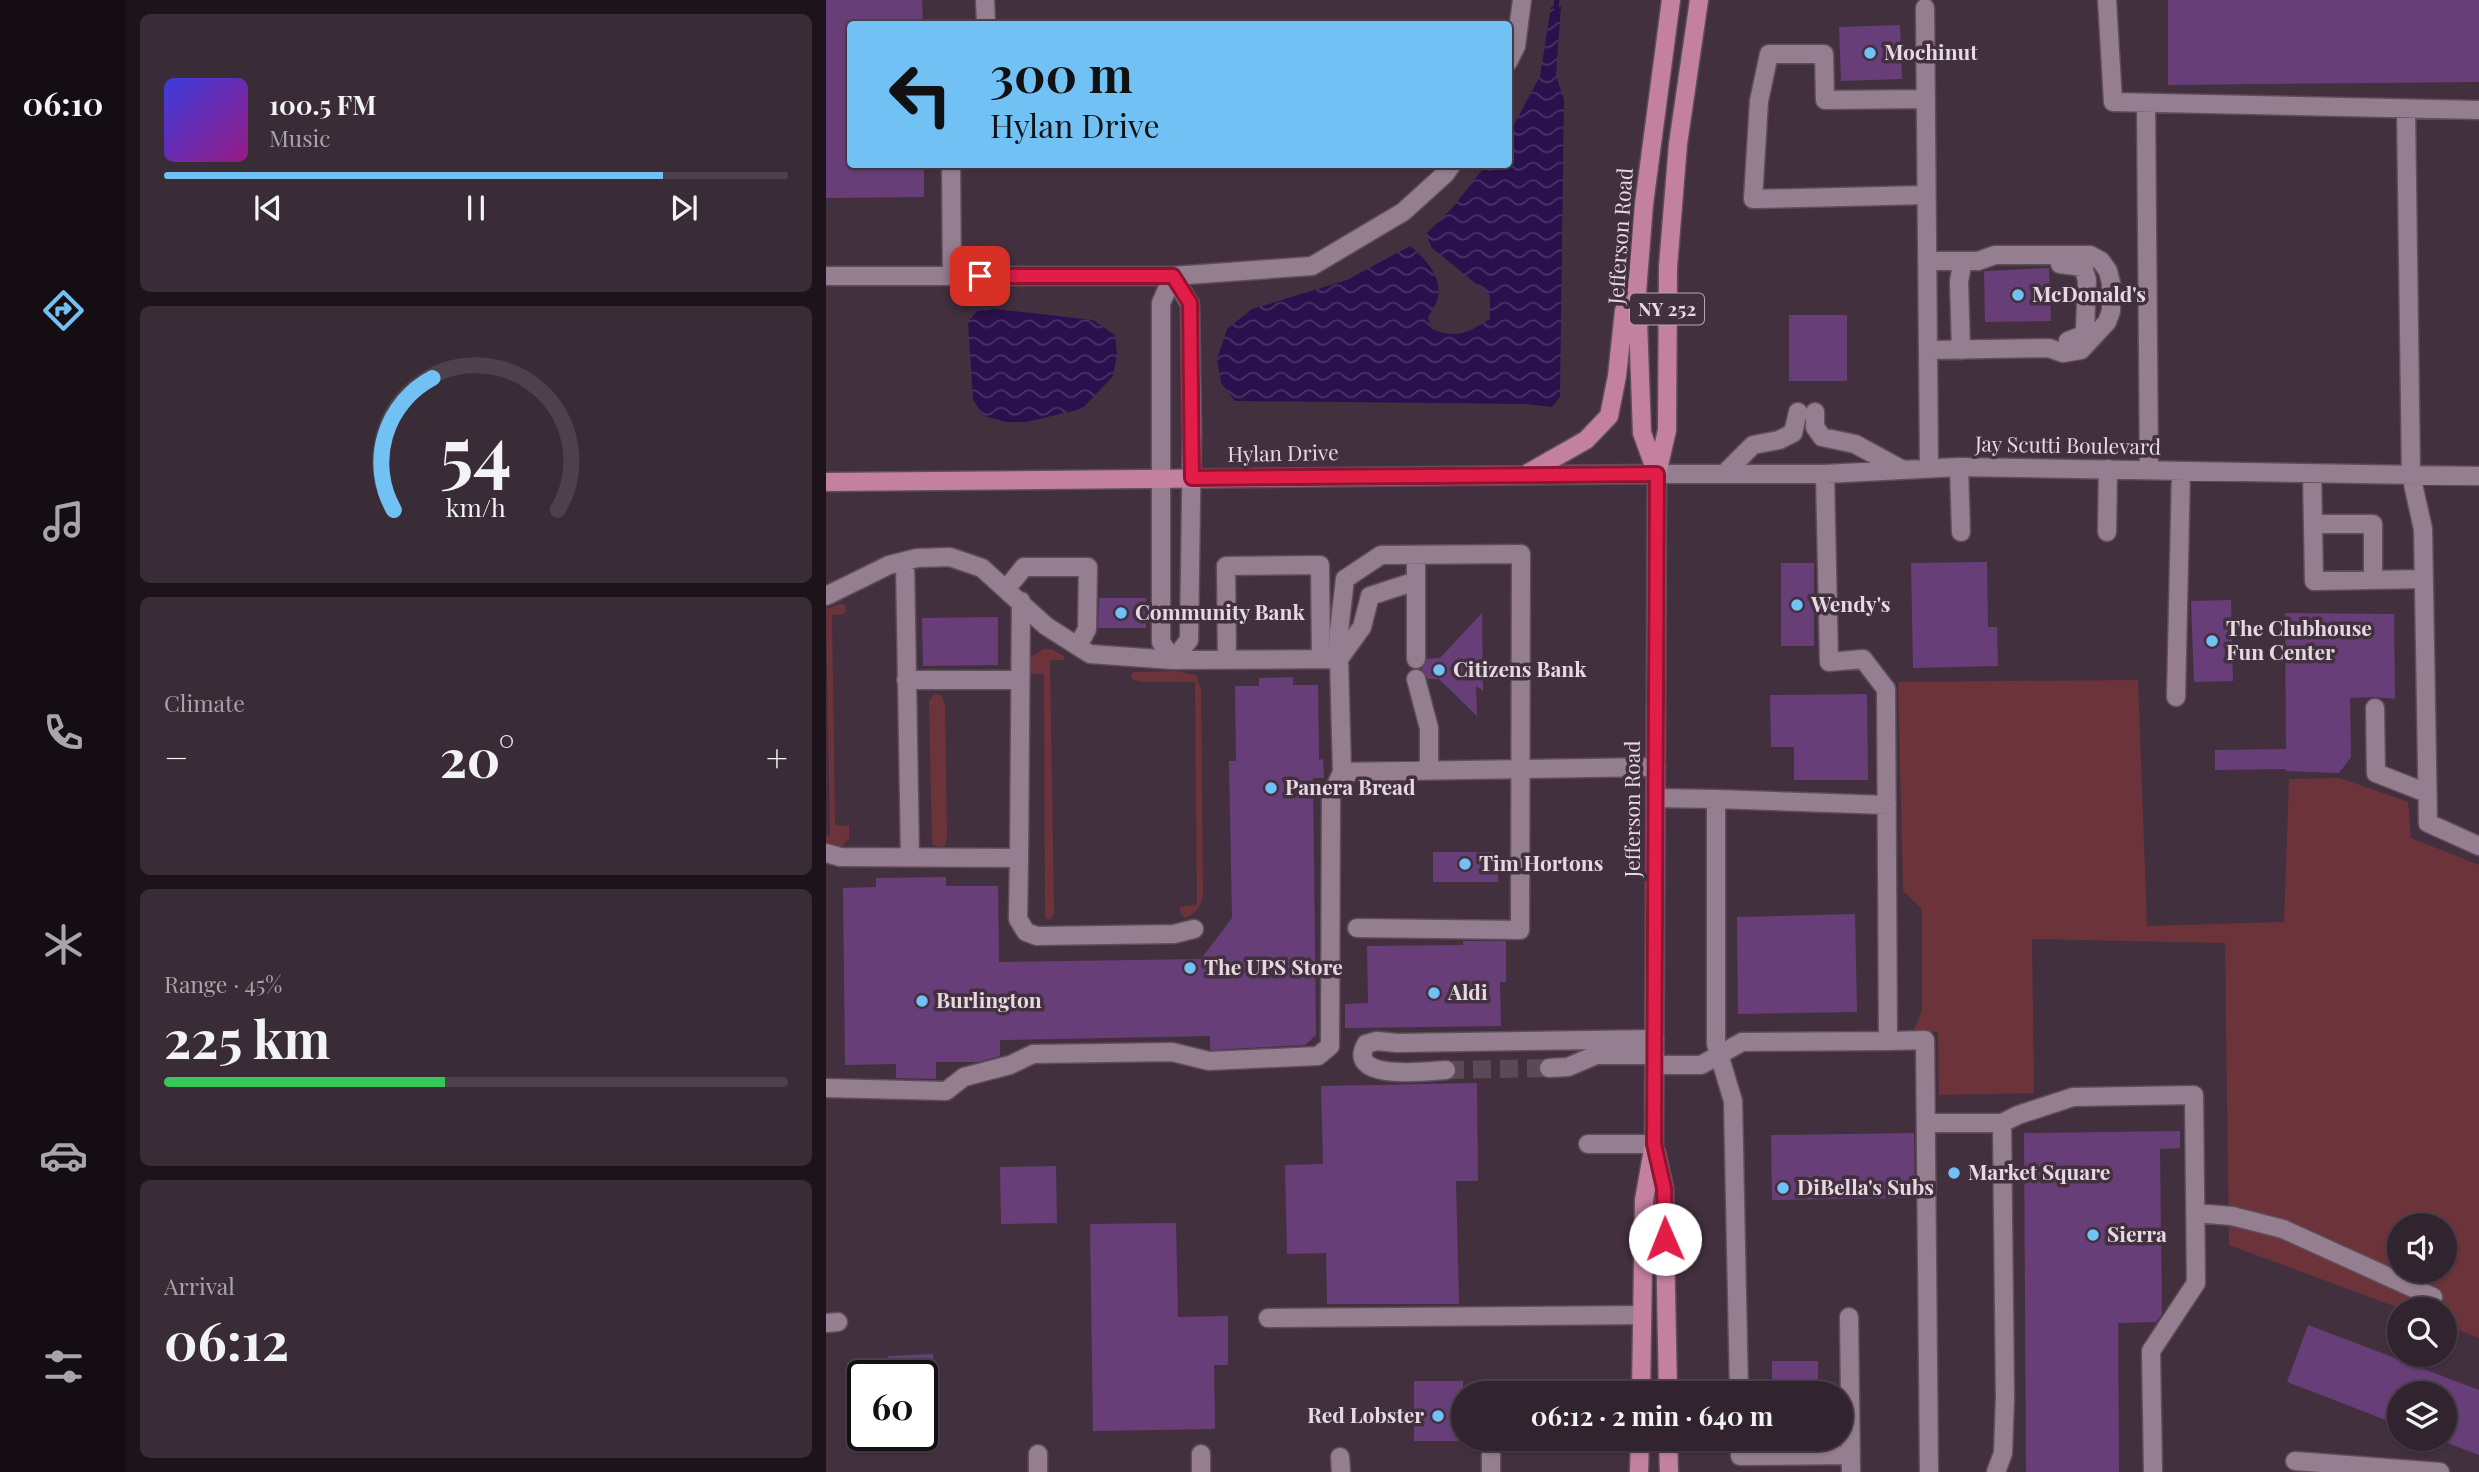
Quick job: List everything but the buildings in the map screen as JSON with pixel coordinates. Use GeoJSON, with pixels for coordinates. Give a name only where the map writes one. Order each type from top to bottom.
{"type":"FeatureCollection","features":[{"type":"Feature","properties":{"kind":"main road","name":"Jefferson Road"},"geometry":{"type":"LineString","coordinates":[[1641,1381],[1644,1200],[1654,1144],[1657,474],[1667,430],[1668,267],[1677,157],[1699,0]]}},
{"type":"Feature","properties":{"kind":"main road","name":"Jefferson Road"},"geometry":{"type":"LineString","coordinates":[[1657,474],[1642,433],[1637,292],[1644,204],[1669,5]]}},
{"type":"Feature","properties":{"kind":"main road"},"geometry":{"type":"LineString","coordinates":[[1525,475],[1586,440],[1609,416],[1617,376],[1624,312],[1640,256]]}},
{"type":"Feature","properties":{"kind":"main road","name":"Hylan Drive"},"geometry":{"type":"LineString","coordinates":[[826,482],[1657,474]]}},
{"type":"Feature","properties":{"kind":"main road","name":"Jefferson Road"},"geometry":{"type":"LineString","coordinates":[[1654,1144],[1664,1188],[1668,1381]]}},
{"type":"Feature","properties":{"kind":"main road"},"geometry":{"type":"LineString","coordinates":[[1639,1472],[1640,1451]]}},
{"type":"Feature","properties":{"kind":"main road"},"geometry":{"type":"LineString","coordinates":[[1668,1451],[1669,1472]]}},
{"type":"Feature","properties":{"kind":"street"},"geometry":{"type":"LineString","coordinates":[[985,0],[986,21]]}},
{"type":"Feature","properties":{"kind":"street"},"geometry":{"type":"LineString","coordinates":[[1512,54],[1516,46],[1522,0]]}},
{"type":"Feature","properties":{"kind":"street"},"geometry":{"type":"LineString","coordinates":[[2108,0],[2113,102],[2479,110]]}},
{"type":"Feature","properties":{"kind":"street"},"geometry":{"type":"LineString","coordinates":[[1925,8],[1929,467]]}},
{"type":"Feature","properties":{"kind":"street"},"geometry":{"type":"LineString","coordinates":[[1926,99],[1825,100],[1824,54],[1769,54],[1759,101],[1753,199],[1926,195]]}},
{"type":"Feature","properties":{"kind":"street"},"geometry":{"type":"LineString","coordinates":[[2146,103],[2149,470]]}},
{"type":"Feature","properties":{"kind":"street"},"geometry":{"type":"LineString","coordinates":[[2406,109],[2411,475],[2423,529],[2428,823],[2479,846]]}},
{"type":"Feature","properties":{"kind":"street"},"geometry":{"type":"LineString","coordinates":[[951,168],[952,276]]}},
{"type":"Feature","properties":{"kind":"street"},"geometry":{"type":"LineString","coordinates":[[826,276],[1173,276],[1312,266],[1403,212],[1449,168]]}},
{"type":"Feature","properties":{"kind":"street"},"geometry":{"type":"LineString","coordinates":[[1928,350],[1961,350],[2049,348],[2063,353],[2081,350],[2107,322],[2111,311],[2108,271],[2101,261],[2090,255],[1995,255],[1970,261],[1959,281],[1961,350]]}},
{"type":"Feature","properties":{"kind":"street"},"geometry":{"type":"LineString","coordinates":[[1927,261],[1970,261],[1996,265],[2064,264],[2083,267],[2087,280],[2085,330],[2081,336],[2049,348]]}},
{"type":"Feature","properties":{"kind":"street"},"geometry":{"type":"LineString","coordinates":[[1173,276],[1161,303],[1161,642],[1173,660]]}},
{"type":"Feature","properties":{"kind":"street"},"geometry":{"type":"LineString","coordinates":[[1173,276],[1190,303],[1192,478],[1189,640],[1173,660]]}},
{"type":"Feature","properties":{"kind":"street"},"geometry":{"type":"LineString","coordinates":[[1724,474],[1753,445],[1779,440],[1793,433],[1806,412],[1822,437],[1855,444],[1902,469]]}},
{"type":"Feature","properties":{"kind":"street"},"geometry":{"type":"LineString","coordinates":[[1959,467],[1961,532]]}},
{"type":"Feature","properties":{"kind":"street","name":"Jay Scutti Boulevard"},"geometry":{"type":"LineString","coordinates":[[1657,474],[1825,474],[1959,467],[2479,476]]}},
{"type":"Feature","properties":{"kind":"street"},"geometry":{"type":"LineString","coordinates":[[2107,532],[2108,469]]}},
{"type":"Feature","properties":{"kind":"street"},"geometry":{"type":"LineString","coordinates":[[2176,697],[2181,471]]}},
{"type":"Feature","properties":{"kind":"street"},"geometry":{"type":"LineString","coordinates":[[2312,473],[2314,581],[2424,579]]}},
{"type":"Feature","properties":{"kind":"street"},"geometry":{"type":"LineString","coordinates":[[1825,474],[1829,662],[1863,659],[1886,689],[1888,1041]]}},
{"type":"Feature","properties":{"kind":"street"},"geometry":{"type":"LineString","coordinates":[[2313,524],[2373,524],[2373,580]]}},
{"type":"Feature","properties":{"kind":"street"},"geometry":{"type":"LineString","coordinates":[[1330,659],[1339,631],[1345,579],[1381,555],[1521,554],[1520,930],[1357,928]]}},
{"type":"Feature","properties":{"kind":"street"},"geometry":{"type":"LineString","coordinates":[[1416,555],[1416,659]]}},
{"type":"Feature","properties":{"kind":"street"},"geometry":{"type":"LineString","coordinates":[[826,596],[889,565],[917,558],[950,557],[982,568],[1046,625],[1090,654],[1173,660],[1330,659],[1362,627],[1370,596],[1416,581]]}},
{"type":"Feature","properties":{"kind":"street"},"geometry":{"type":"LineString","coordinates":[[905,561],[910,857]]}},
{"type":"Feature","properties":{"kind":"street"},"geometry":{"type":"LineString","coordinates":[[826,1088],[946,1091],[964,1077],[1010,1065],[1033,1054],[1172,1052],[1209,1061],[1318,1056],[1330,1046],[1331,797],[1342,772],[1320,565],[1226,566],[1227,659]]}},
{"type":"Feature","properties":{"kind":"street"},"geometry":{"type":"LineString","coordinates":[[1007,588],[1024,567],[1087,567],[1087,629],[1078,646]]}},
{"type":"Feature","properties":{"kind":"street"},"geometry":{"type":"LineString","coordinates":[[1021,601],[1018,919],[1026,932],[1037,936],[1174,934],[1194,929]]}},
{"type":"Feature","properties":{"kind":"street"},"geometry":{"type":"LineString","coordinates":[[1416,679],[1429,727],[1429,771]]}},
{"type":"Feature","properties":{"kind":"street"},"geometry":{"type":"LineString","coordinates":[[906,680],[1020,680]]}},
{"type":"Feature","properties":{"kind":"street"},"geometry":{"type":"LineString","coordinates":[[2375,708],[2376,773],[2427,793]]}},
{"type":"Feature","properties":{"kind":"street"},"geometry":{"type":"LineString","coordinates":[[1342,772],[1656,767]]}},
{"type":"Feature","properties":{"kind":"street"},"geometry":{"type":"LineString","coordinates":[[1656,798],[1887,804]]}},
{"type":"Feature","properties":{"kind":"street"},"geometry":{"type":"LineString","coordinates":[[1716,799],[1716,1044],[1733,1101],[1739,1381]]}},
{"type":"Feature","properties":{"kind":"street"},"geometry":{"type":"LineString","coordinates":[[826,853],[840,857],[1019,858]]}},
{"type":"Feature","properties":{"kind":"street"},"geometry":{"type":"LineString","coordinates":[[1446,1070],[1380,1071],[1367,1064],[1363,1050],[1366,1044],[1377,1041],[1655,1053],[1701,1065],[1742,1042],[1925,1040],[1929,1472]]}},
{"type":"Feature","properties":{"kind":"street"},"geometry":{"type":"LineString","coordinates":[[1549,1069],[1568,1067],[1597,1055],[1655,1053]]}},
{"type":"Feature","properties":{"kind":"street"},"geometry":{"type":"LineString","coordinates":[[1926,1123],[2002,1124],[2018,1115],[2073,1097],[2194,1095],[2196,1283],[2151,1351],[2153,1472]]}},
{"type":"Feature","properties":{"kind":"street"},"geometry":{"type":"LineString","coordinates":[[1996,1472],[2003,1453],[2005,1396],[2002,1124]]}},
{"type":"Feature","properties":{"kind":"street"},"geometry":{"type":"LineString","coordinates":[[1588,1144],[1654,1144]]}},
{"type":"Feature","properties":{"kind":"street"},"geometry":{"type":"LineString","coordinates":[[2195,1213],[2232,1216],[2283,1229],[2433,1297]]}},
{"type":"Feature","properties":{"kind":"street"},"geometry":{"type":"LineString","coordinates":[[1268,1318],[1642,1315]]}},
{"type":"Feature","properties":{"kind":"street"},"geometry":{"type":"LineString","coordinates":[[1740,1451],[1740,1456],[1851,1463],[1850,1317]]}},
{"type":"Feature","properties":{"kind":"street"},"geometry":{"type":"LineString","coordinates":[[2295,1461],[2440,1472]]}},
{"type":"Feature","properties":{"kind":"shaded area"},"geometry":{"type":"Polygon","coordinates":[[[845,605],[844,614],[832,615],[835,825],[849,826],[849,838],[843,846],[834,848],[826,845],[826,836],[830,835],[826,609],[845,605]]]}},
{"type":"Feature","properties":{"kind":"shaded area"},"geometry":{"type":"Polygon","coordinates":[[[1043,649],[1052,649],[1065,657],[1064,660],[1050,660],[1054,913],[1051,919],[1046,919],[1045,915],[1044,674],[1029,672],[1031,657],[1043,649]]]}},
{"type":"Feature","properties":{"kind":"shaded area"},"geometry":{"type":"Polygon","coordinates":[[[1175,671],[1196,675],[1201,690],[1203,895],[1197,909],[1184,918],[1180,907],[1197,905],[1195,682],[1142,682],[1131,679],[1132,673],[1136,672],[1175,671]]]}},
{"type":"Feature","properties":{"kind":"shaded area"},"geometry":{"type":"Polygon","coordinates":[[[2138,680],[2147,926],[2284,922],[2289,779],[2340,778],[2408,802],[2411,838],[2479,865],[2479,1338],[2457,1330],[2457,1297],[2387,1297],[2387,1303],[2229,1245],[2225,943],[2032,939],[2034,1093],[1939,1095],[1938,1032],[1913,1031],[1922,1011],[1922,909],[1903,891],[1898,682],[2138,680]]]}},
{"type":"Feature","properties":{"kind":"shaded area"},"geometry":{"type":"Polygon","coordinates":[[[934,694],[941,695],[945,704],[947,838],[945,846],[941,847],[933,845],[932,841],[929,701],[934,694]]]}},
{"type":"Feature","properties":{"kind":"water"},"geometry":{"type":"Polygon","coordinates":[[[1561,6],[1556,75],[1564,100],[1560,397],[1552,407],[1526,404],[1235,401],[1221,383],[1217,359],[1227,329],[1252,309],[1347,280],[1410,246],[1427,262],[1439,289],[1437,300],[1428,317],[1432,329],[1449,334],[1462,333],[1490,319],[1490,295],[1432,248],[1426,234],[1453,207],[1484,168],[1512,168],[1512,128],[1540,76],[1551,7],[1561,6]]]}},
{"type":"Feature","properties":{"kind":"water"},"geometry":{"type":"Polygon","coordinates":[[[995,309],[1093,320],[1115,335],[1117,355],[1113,376],[1082,409],[1026,422],[1006,422],[984,416],[973,400],[968,322],[977,311],[995,309]]]}},
{"type":"Feature","properties":{"kind":"waterway"},"geometry":{"type":"LineString","coordinates":[[1556,7],[1557,0]]}},
{"type":"Feature","properties":{"kind":"tunnel"},"geometry":{"type":"LineString","coordinates":[[1446,1070],[1549,1068]]}},
{"type":"Feature","properties":{"kind":"place","name":"Mochinut"},"geometry":{"type":"Point","coordinates":[1870,53]}},
{"type":"Feature","properties":{"kind":"place","name":"McDonald's"},"geometry":{"type":"Point","coordinates":[2018,295]}},
{"type":"Feature","properties":{"kind":"place","name":"Wendy's"},"geometry":{"type":"Point","coordinates":[1797,605]}},
{"type":"Feature","properties":{"kind":"place","name":"Community Bank"},"geometry":{"type":"Point","coordinates":[1121,613]}},
{"type":"Feature","properties":{"kind":"place","name":"The Clubhouse Fun Center"},"geometry":{"type":"Point","coordinates":[2212,641]}},
{"type":"Feature","properties":{"kind":"place","name":"Citizens Bank"},"geometry":{"type":"Point","coordinates":[1439,670]}},
{"type":"Feature","properties":{"kind":"place","name":"Panera Bread"},"geometry":{"type":"Point","coordinates":[1271,788]}},
{"type":"Feature","properties":{"kind":"place","name":"Tim Hortons"},"geometry":{"type":"Point","coordinates":[1465,864]}},
{"type":"Feature","properties":{"kind":"place","name":"The UPS Store"},"geometry":{"type":"Point","coordinates":[1190,968]}},
{"type":"Feature","properties":{"kind":"place","name":"Aldi"},"geometry":{"type":"Point","coordinates":[1434,993]}},
{"type":"Feature","properties":{"kind":"place","name":"Burlington"},"geometry":{"type":"Point","coordinates":[922,1001]}},
{"type":"Feature","properties":{"kind":"place","name":"Market Square"},"geometry":{"type":"Point","coordinates":[1954,1173]}},
{"type":"Feature","properties":{"kind":"place","name":"DiBella's Subs"},"geometry":{"type":"Point","coordinates":[1783,1188]}},
{"type":"Feature","properties":{"kind":"place","name":"Sierra"},"geometry":{"type":"Point","coordinates":[2093,1235]}},
{"type":"Feature","properties":{"kind":"place","name":"Red Lobster"},"geometry":{"type":"Point","coordinates":[1438,1416]}},
{"type":"Feature","properties":{"kind":"route"},"geometry":{"type":"LineString","coordinates":[[980,276],[1173,276],[1190,303],[1192,478],[1657,474],[1654,1144],[1664,1188],[1665,1239]]}}]}
